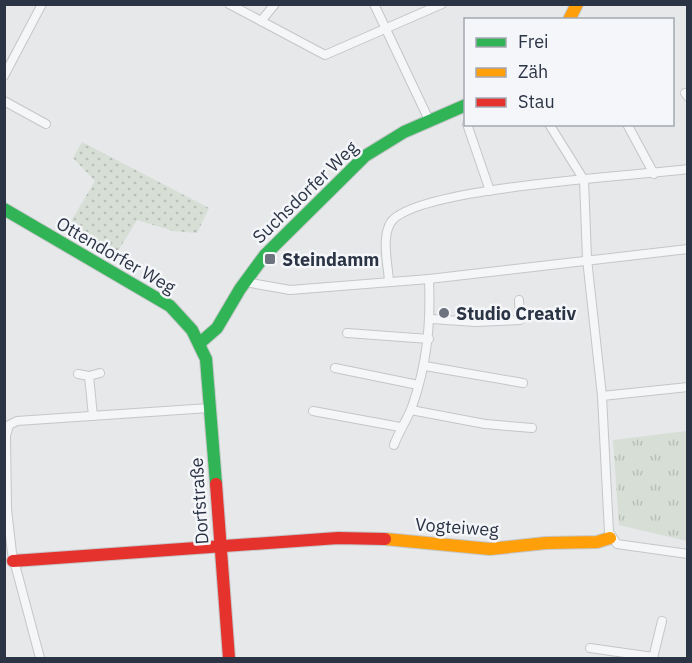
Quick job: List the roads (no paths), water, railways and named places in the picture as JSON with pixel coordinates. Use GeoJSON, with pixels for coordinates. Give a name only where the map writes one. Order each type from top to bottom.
{"type":"FeatureCollection","features":[{"type":"Feature","properties":{"kind":"street"},"geometry":{"type":"LineString","coordinates":[[4,76],[42,4]]}},
{"type":"Feature","properties":{"kind":"street"},"geometry":{"type":"LineString","coordinates":[[229,4],[325,55],[442,4]]}},
{"type":"Feature","properties":{"kind":"street"},"geometry":{"type":"LineString","coordinates":[[261,21],[275,4]]}},
{"type":"Feature","properties":{"kind":"street"},"geometry":{"type":"LineString","coordinates":[[374,4],[429,120]]}},
{"type":"Feature","properties":{"kind":"street"},"geometry":{"type":"LineString","coordinates":[[570,18],[576,4]]}},
{"type":"Feature","properties":{"kind":"street"},"geometry":{"type":"LineString","coordinates":[[4,101],[46,124]]}},
{"type":"Feature","properties":{"kind":"street","name":"Suchsdorfer Weg"},"geometry":{"type":"LineString","coordinates":[[201,342],[218,328],[245,282],[278,241],[365,156],[383,143],[463,106]]}},
{"type":"Feature","properties":{"kind":"street"},"geometry":{"type":"LineString","coordinates":[[468,126],[490,191]]}},
{"type":"Feature","properties":{"kind":"street"},"geometry":{"type":"LineString","coordinates":[[550,126],[584,180],[587,259],[602,396],[610,538]]}},
{"type":"Feature","properties":{"kind":"street"},"geometry":{"type":"LineString","coordinates":[[628,126],[654,174]]}},
{"type":"Feature","properties":{"kind":"street"},"geometry":{"type":"LineString","coordinates":[[389,281],[386,242],[391,222],[413,206],[458,195],[687,169]]}},
{"type":"Feature","properties":{"kind":"street","name":"Ottendorfer Weg"},"geometry":{"type":"LineString","coordinates":[[4,208],[170,306],[187,321],[201,342]]}},
{"type":"Feature","properties":{"kind":"street"},"geometry":{"type":"LineString","coordinates":[[245,282],[290,290],[429,279],[687,249]]}},
{"type":"Feature","properties":{"kind":"street"},"geometry":{"type":"LineString","coordinates":[[394,445],[400,428],[411,410],[424,366],[431,319],[429,279]]}},
{"type":"Feature","properties":{"kind":"street"},"geometry":{"type":"LineString","coordinates":[[431,319],[476,322],[520,320],[519,300]]}},
{"type":"Feature","properties":{"kind":"street"},"geometry":{"type":"LineString","coordinates":[[347,333],[429,339]]}},
{"type":"Feature","properties":{"kind":"street","name":"Dorfstraße"},"geometry":{"type":"LineString","coordinates":[[201,342],[206,359],[229,658]]}},
{"type":"Feature","properties":{"kind":"street"},"geometry":{"type":"LineString","coordinates":[[424,366],[523,383]]}},
{"type":"Feature","properties":{"kind":"street"},"geometry":{"type":"LineString","coordinates":[[335,368],[418,385]]}},
{"type":"Feature","properties":{"kind":"street"},"geometry":{"type":"LineString","coordinates":[[78,374],[89,376],[100,372]]}},
{"type":"Feature","properties":{"kind":"street"},"geometry":{"type":"LineString","coordinates":[[89,376],[93,416]]}},
{"type":"Feature","properties":{"kind":"street"},"geometry":{"type":"LineString","coordinates":[[602,396],[687,387]]}},
{"type":"Feature","properties":{"kind":"street"},"geometry":{"type":"LineString","coordinates":[[39,657],[13,561],[7,509],[6,436],[9,425],[17,421],[209,408]]}},
{"type":"Feature","properties":{"kind":"street"},"geometry":{"type":"LineString","coordinates":[[411,410],[485,424],[532,428]]}},
{"type":"Feature","properties":{"kind":"street"},"geometry":{"type":"LineString","coordinates":[[313,411],[400,428]]}},
{"type":"Feature","properties":{"kind":"street","name":"Vogteiweg"},"geometry":{"type":"LineString","coordinates":[[13,561],[369,538],[490,549],[546,543],[597,542],[610,538],[617,544],[687,554]]}},
{"type":"Feature","properties":{"kind":"street"},"geometry":{"type":"LineString","coordinates":[[590,648],[653,658],[662,621]]}},
{"type":"Feature","properties":{"kind":"place","name":"Steindamm"},"geometry":{"type":"Point","coordinates":[270,259]}},
{"type":"Feature","properties":{"kind":"place","name":"Studio Creativ"},"geometry":{"type":"Point","coordinates":[444,313]}}]}
